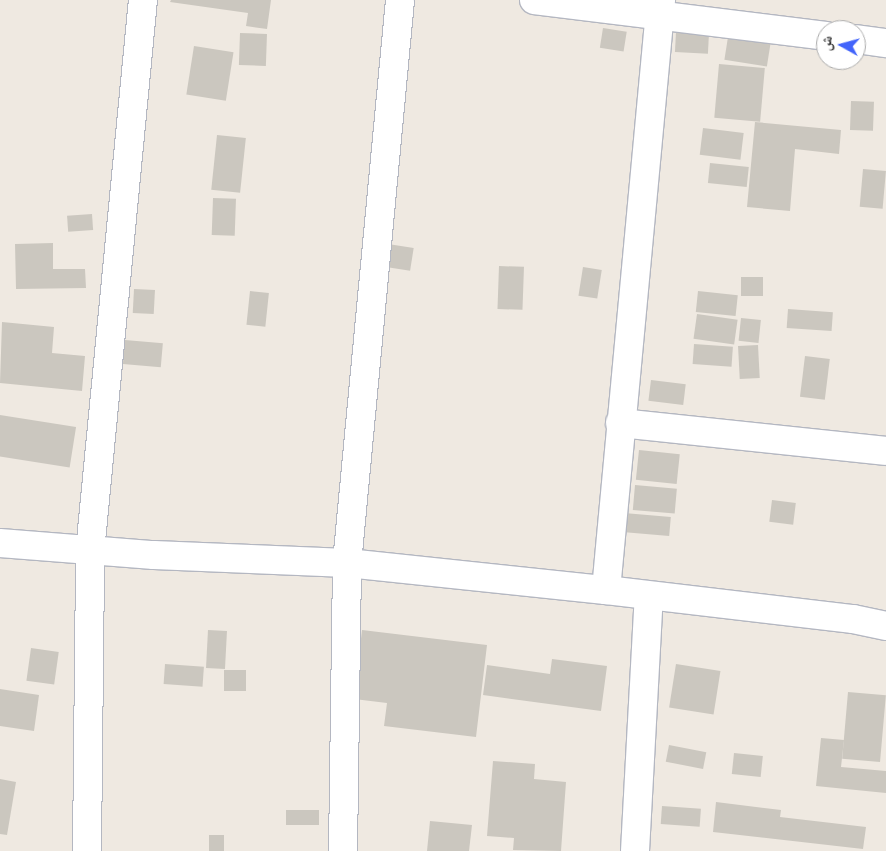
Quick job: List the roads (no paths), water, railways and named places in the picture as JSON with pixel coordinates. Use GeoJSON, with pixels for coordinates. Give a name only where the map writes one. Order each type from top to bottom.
{"type":"FeatureCollection","features":[{"type":"Feature","properties":{"kind":"street"},"geometry":{"type":"LineString","coordinates":[[87,851],[90,551],[143,0]]}},
{"type":"Feature","properties":{"kind":"street"},"geometry":{"type":"LineString","coordinates":[[343,851],[347,563],[400,0]]}},
{"type":"Feature","properties":{"kind":"street"},"geometry":{"type":"LineString","coordinates":[[534,0],[660,8],[816,34]]}},
{"type":"Feature","properties":{"kind":"street"},"geometry":{"type":"LineString","coordinates":[[606,590],[660,8]]}},
{"type":"Feature","properties":{"kind":"street"},"geometry":{"type":"LineString","coordinates":[[866,41],[886,43]]}},
{"type":"Feature","properties":{"kind":"street"},"geometry":{"type":"LineString","coordinates":[[620,423],[886,451]]}},
{"type":"Feature","properties":{"kind":"street"},"geometry":{"type":"LineString","coordinates":[[0,543],[90,551],[347,563],[606,590],[853,619],[886,626]]}},
{"type":"Feature","properties":{"kind":"street"},"geometry":{"type":"LineString","coordinates":[[635,851],[649,596]]}}]}
